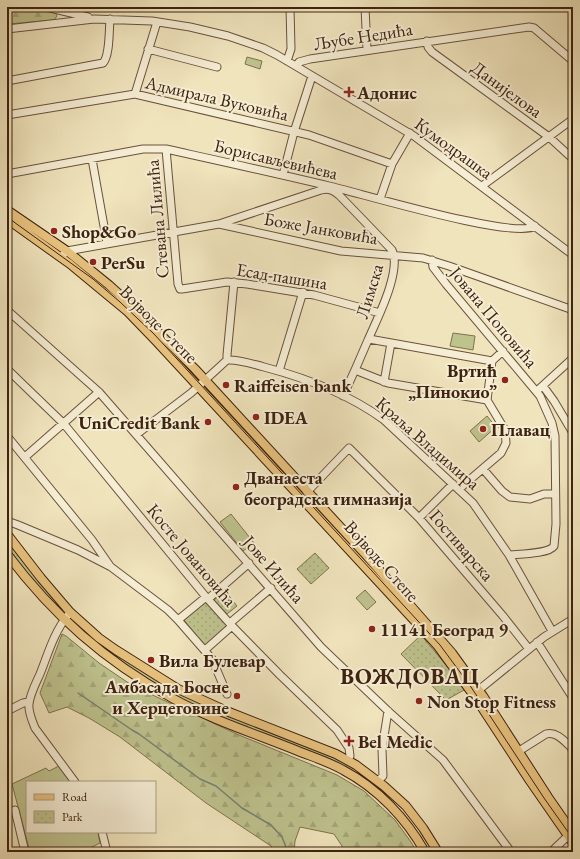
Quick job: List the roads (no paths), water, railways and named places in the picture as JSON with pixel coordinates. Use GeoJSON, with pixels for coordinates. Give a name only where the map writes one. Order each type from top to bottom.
{"type":"FeatureCollection","features":[{"type":"Feature","properties":{"kind":"main road","name":"Војводе Степе"},"geometry":{"type":"LineString","coordinates":[[7,210],[64,254],[99,288],[128,312],[437,645],[476,692],[519,751],[572,836]]}},
{"type":"Feature","properties":{"kind":"main road","name":"Војводе Степе"},"geometry":{"type":"LineString","coordinates":[[7,219],[64,254],[108,284],[130,304],[205,380],[437,634],[452,653],[530,781],[572,836]]}},
{"type":"Feature","properties":{"kind":"main road"},"geometry":{"type":"LineString","coordinates":[[7,534],[37,574],[70,612],[110,646],[178,689],[229,712],[348,760],[378,781],[411,811],[438,852]]}},
{"type":"Feature","properties":{"kind":"main road"},"geometry":{"type":"LineString","coordinates":[[7,554],[39,594],[64,620],[104,655],[173,699],[334,765],[375,792],[400,815],[414,833],[425,852]]}},
{"type":"Feature","properties":{"kind":"main road"},"geometry":{"type":"LineString","coordinates":[[358,780],[364,771]]}},
{"type":"Feature","properties":{"kind":"street"},"geometry":{"type":"LineString","coordinates":[[46,7],[94,19]]}},
{"type":"Feature","properties":{"kind":"street"},"geometry":{"type":"LineString","coordinates":[[287,61],[291,49],[290,7]]}},
{"type":"Feature","properties":{"kind":"street"},"geometry":{"type":"LineString","coordinates":[[365,7],[367,50]]}},
{"type":"Feature","properties":{"kind":"street"},"geometry":{"type":"LineString","coordinates":[[66,12],[68,18],[66,22]]}},
{"type":"Feature","properties":{"kind":"street"},"geometry":{"type":"LineString","coordinates":[[7,29],[94,19]]}},
{"type":"Feature","properties":{"kind":"street","name":"Кумодрашка"},"geometry":{"type":"LineString","coordinates":[[94,19],[157,22],[205,30],[263,48],[410,133],[573,255]]}},
{"type":"Feature","properties":{"kind":"street"},"geometry":{"type":"LineString","coordinates":[[7,81],[105,62],[110,19]]}},
{"type":"Feature","properties":{"kind":"street"},"geometry":{"type":"LineString","coordinates":[[135,94],[157,22]]}},
{"type":"Feature","properties":{"kind":"street","name":"Љубе Недића"},"geometry":{"type":"LineString","coordinates":[[296,66],[297,63],[302,61],[526,27],[532,27],[573,61]]}},
{"type":"Feature","properties":{"kind":"street","name":"Данијелова"},"geometry":{"type":"LineString","coordinates":[[427,41],[428,47],[432,52],[549,137],[573,159]]}},
{"type":"Feature","properties":{"kind":"street"},"geometry":{"type":"LineString","coordinates":[[148,49],[217,67]]}},
{"type":"Feature","properties":{"kind":"street"},"geometry":{"type":"LineString","coordinates":[[283,175],[294,132],[312,76]]}},
{"type":"Feature","properties":{"kind":"street","name":"Адмирала Вуковића"},"geometry":{"type":"LineString","coordinates":[[7,115],[135,94],[320,138],[392,164]]}},
{"type":"Feature","properties":{"kind":"street"},"geometry":{"type":"LineString","coordinates":[[482,186],[573,120]]}},
{"type":"Feature","properties":{"kind":"street"},"geometry":{"type":"LineString","coordinates":[[380,199],[392,164],[410,133]]}},
{"type":"Feature","properties":{"kind":"street","name":"Борисављевићева"},"geometry":{"type":"LineString","coordinates":[[7,174],[143,149],[166,149],[283,175],[316,183],[341,192],[380,199],[468,222],[527,230],[535,226]]}},
{"type":"Feature","properties":{"kind":"street","name":"Стевана Лилића"},"geometry":{"type":"LineString","coordinates":[[166,149],[179,287]]}},
{"type":"Feature","properties":{"kind":"street"},"geometry":{"type":"LineString","coordinates":[[92,159],[107,243]]}},
{"type":"Feature","properties":{"kind":"street"},"geometry":{"type":"LineString","coordinates":[[316,183],[319,187],[318,191]]}},
{"type":"Feature","properties":{"kind":"street"},"geometry":{"type":"LineString","coordinates":[[218,224],[318,191],[329,189],[341,192]]}},
{"type":"Feature","properties":{"kind":"street","name":"Лимска"},"geometry":{"type":"LineString","coordinates":[[341,192],[394,255],[392,278],[380,313],[343,396]]}},
{"type":"Feature","properties":{"kind":"street","name":"Боже Јанковића"},"geometry":{"type":"LineString","coordinates":[[64,254],[107,243],[218,224],[341,250],[416,257],[432,260],[573,310]]}},
{"type":"Feature","properties":{"kind":"street","name":"Јована Поповића"},"geometry":{"type":"LineString","coordinates":[[432,260],[433,267],[536,392],[549,415],[554,430],[556,524],[554,548],[546,551],[509,556]]}},
{"type":"Feature","properties":{"kind":"street"},"geometry":{"type":"LineString","coordinates":[[136,434],[198,386],[225,361],[227,355],[234,282]]}},
{"type":"Feature","properties":{"kind":"street","name":"Есад-пашина"},"geometry":{"type":"LineString","coordinates":[[179,287],[182,290],[234,282],[303,292],[380,313]]}},
{"type":"Feature","properties":{"kind":"street"},"geometry":{"type":"LineString","coordinates":[[279,371],[303,292]]}},
{"type":"Feature","properties":{"kind":"street","name":"Јове Илића"},"geometry":{"type":"LineString","coordinates":[[7,310],[99,392],[332,658],[443,760],[511,852]]}},
{"type":"Feature","properties":{"kind":"street"},"geometry":{"type":"LineString","coordinates":[[368,339],[492,361]]}},
{"type":"Feature","properties":{"kind":"street"},"geometry":{"type":"LineString","coordinates":[[384,382],[391,343]]}},
{"type":"Feature","properties":{"kind":"street"},"geometry":{"type":"LineString","coordinates":[[419,518],[456,487],[483,469],[501,453],[506,443],[505,430],[487,400],[492,361],[503,351]]}},
{"type":"Feature","properties":{"kind":"street"},"geometry":{"type":"LineString","coordinates":[[536,392],[573,358]]}},
{"type":"Feature","properties":{"kind":"street","name":"Краља Владимира"},"geometry":{"type":"LineString","coordinates":[[225,361],[244,362],[307,380],[372,411],[384,420],[479,510],[509,556],[552,631]]}},
{"type":"Feature","properties":{"kind":"street","name":"Косте Јовановића"},"geometry":{"type":"LineString","coordinates":[[7,369],[64,424],[207,598],[231,625],[280,676],[337,730],[349,748],[350,756],[348,760]]}},
{"type":"Feature","properties":{"kind":"street"},"geometry":{"type":"LineString","coordinates":[[355,370],[384,382],[487,400]]}},
{"type":"Feature","properties":{"kind":"street","name":"Јована Поповића"},"geometry":{"type":"LineString","coordinates":[[543,386],[554,401],[573,433]]}},
{"type":"Feature","properties":{"kind":"street"},"geometry":{"type":"LineString","coordinates":[[25,457],[99,392]]}},
{"type":"Feature","properties":{"kind":"street"},"geometry":{"type":"LineString","coordinates":[[7,436],[96,546],[111,567]]}},
{"type":"Feature","properties":{"kind":"street","name":"Гостиварска"},"geometry":{"type":"LineString","coordinates":[[307,492],[350,448],[419,518],[503,616],[529,649]]}},
{"type":"Feature","properties":{"kind":"street"},"geometry":{"type":"LineString","coordinates":[[483,469],[502,491],[510,497],[530,499],[544,494],[555,494]]}},
{"type":"Feature","properties":{"kind":"street"},"geometry":{"type":"LineString","coordinates":[[7,522],[18,525],[88,555],[111,567],[168,610],[205,650],[215,664],[226,694]]}},
{"type":"Feature","properties":{"kind":"street"},"geometry":{"type":"LineString","coordinates":[[88,555],[94,553],[96,546]]}},
{"type":"Feature","properties":{"kind":"street"},"geometry":{"type":"LineString","coordinates":[[178,620],[249,563]]}},
{"type":"Feature","properties":{"kind":"street"},"geometry":{"type":"LineString","coordinates":[[205,650],[270,588]]}},
{"type":"Feature","properties":{"kind":"street"},"geometry":{"type":"LineString","coordinates":[[70,612],[55,636],[29,702],[31,718],[35,728],[74,781]]}},
{"type":"Feature","properties":{"kind":"street"},"geometry":{"type":"LineString","coordinates":[[476,692],[537,642],[573,619]]}},
{"type":"Feature","properties":{"kind":"street"},"geometry":{"type":"LineString","coordinates":[[537,642],[573,698]]}},
{"type":"Feature","properties":{"kind":"street"},"geometry":{"type":"LineString","coordinates":[[7,711],[23,703],[29,702]]}},
{"type":"Feature","properties":{"kind":"street"},"geometry":{"type":"LineString","coordinates":[[378,781],[383,776],[382,748],[388,710]]}},
{"type":"Feature","properties":{"kind":"street"},"geometry":{"type":"LineString","coordinates":[[519,751],[546,734],[551,733],[558,736],[572,749],[573,758]]}},
{"type":"Feature","properties":{"kind":"street"},"geometry":{"type":"LineString","coordinates":[[14,810],[25,852]]}},
{"type":"Feature","properties":{"kind":"street"},"geometry":{"type":"LineString","coordinates":[[102,833],[105,851]]}},
{"type":"Feature","properties":{"kind":"street"},"geometry":{"type":"LineString","coordinates":[[551,852],[572,836]]}},
{"type":"Feature","properties":{"kind":"waterway"},"geometry":{"type":"LineString","coordinates":[[78,693],[139,734],[200,779],[216,786],[242,808],[271,825],[282,837],[288,852]]}},
{"type":"Feature","properties":{"kind":"tram line"},"geometry":{"type":"LineString","coordinates":[[7,217],[93,279],[154,334],[440,645],[471,687],[544,798],[573,839]]}},
{"type":"Feature","properties":{"kind":"place","name":"Адонис"},"geometry":{"type":"Point","coordinates":[349,92]}},
{"type":"Feature","properties":{"kind":"place","name":"Shop&Go"},"geometry":{"type":"Point","coordinates":[54,231]}},
{"type":"Feature","properties":{"kind":"place","name":"PerSu"},"geometry":{"type":"Point","coordinates":[93,262]}},
{"type":"Feature","properties":{"kind":"place","name":"Вртић „Пинокио”"},"geometry":{"type":"Point","coordinates":[505,380]}},
{"type":"Feature","properties":{"kind":"place","name":"Raiffeisen bank"},"geometry":{"type":"Point","coordinates":[226,385]}},
{"type":"Feature","properties":{"kind":"place","name":"IDEA"},"geometry":{"type":"Point","coordinates":[256,417]}},
{"type":"Feature","properties":{"kind":"place","name":"UniCredit Bank"},"geometry":{"type":"Point","coordinates":[208,422]}},
{"type":"Feature","properties":{"kind":"place","name":"Плавац"},"geometry":{"type":"Point","coordinates":[483,429]}},
{"type":"Feature","properties":{"kind":"place","name":"Дванаеста београдска гимназија"},"geometry":{"type":"Point","coordinates":[236,487]}},
{"type":"Feature","properties":{"kind":"place","name":"11141 Београд 9"},"geometry":{"type":"Point","coordinates":[372,629]}},
{"type":"Feature","properties":{"kind":"place","name":"Вила Булевар"},"geometry":{"type":"Point","coordinates":[151,660]}},
{"type":"Feature","properties":{"kind":"place","name":"Амбасада Босне и Херцеговине"},"geometry":{"type":"Point","coordinates":[237,696]}},
{"type":"Feature","properties":{"kind":"place","name":"Non Stop Fitness"},"geometry":{"type":"Point","coordinates":[419,701]}},
{"type":"Feature","properties":{"kind":"place","name":"Bel Medic"},"geometry":{"type":"Point","coordinates":[349,741]}},
{"type":"Feature","properties":{"kind":"district","name":"ВОЖДОВАЦ"},"geometry":{"type":"Point","coordinates":[410,676]}}]}
